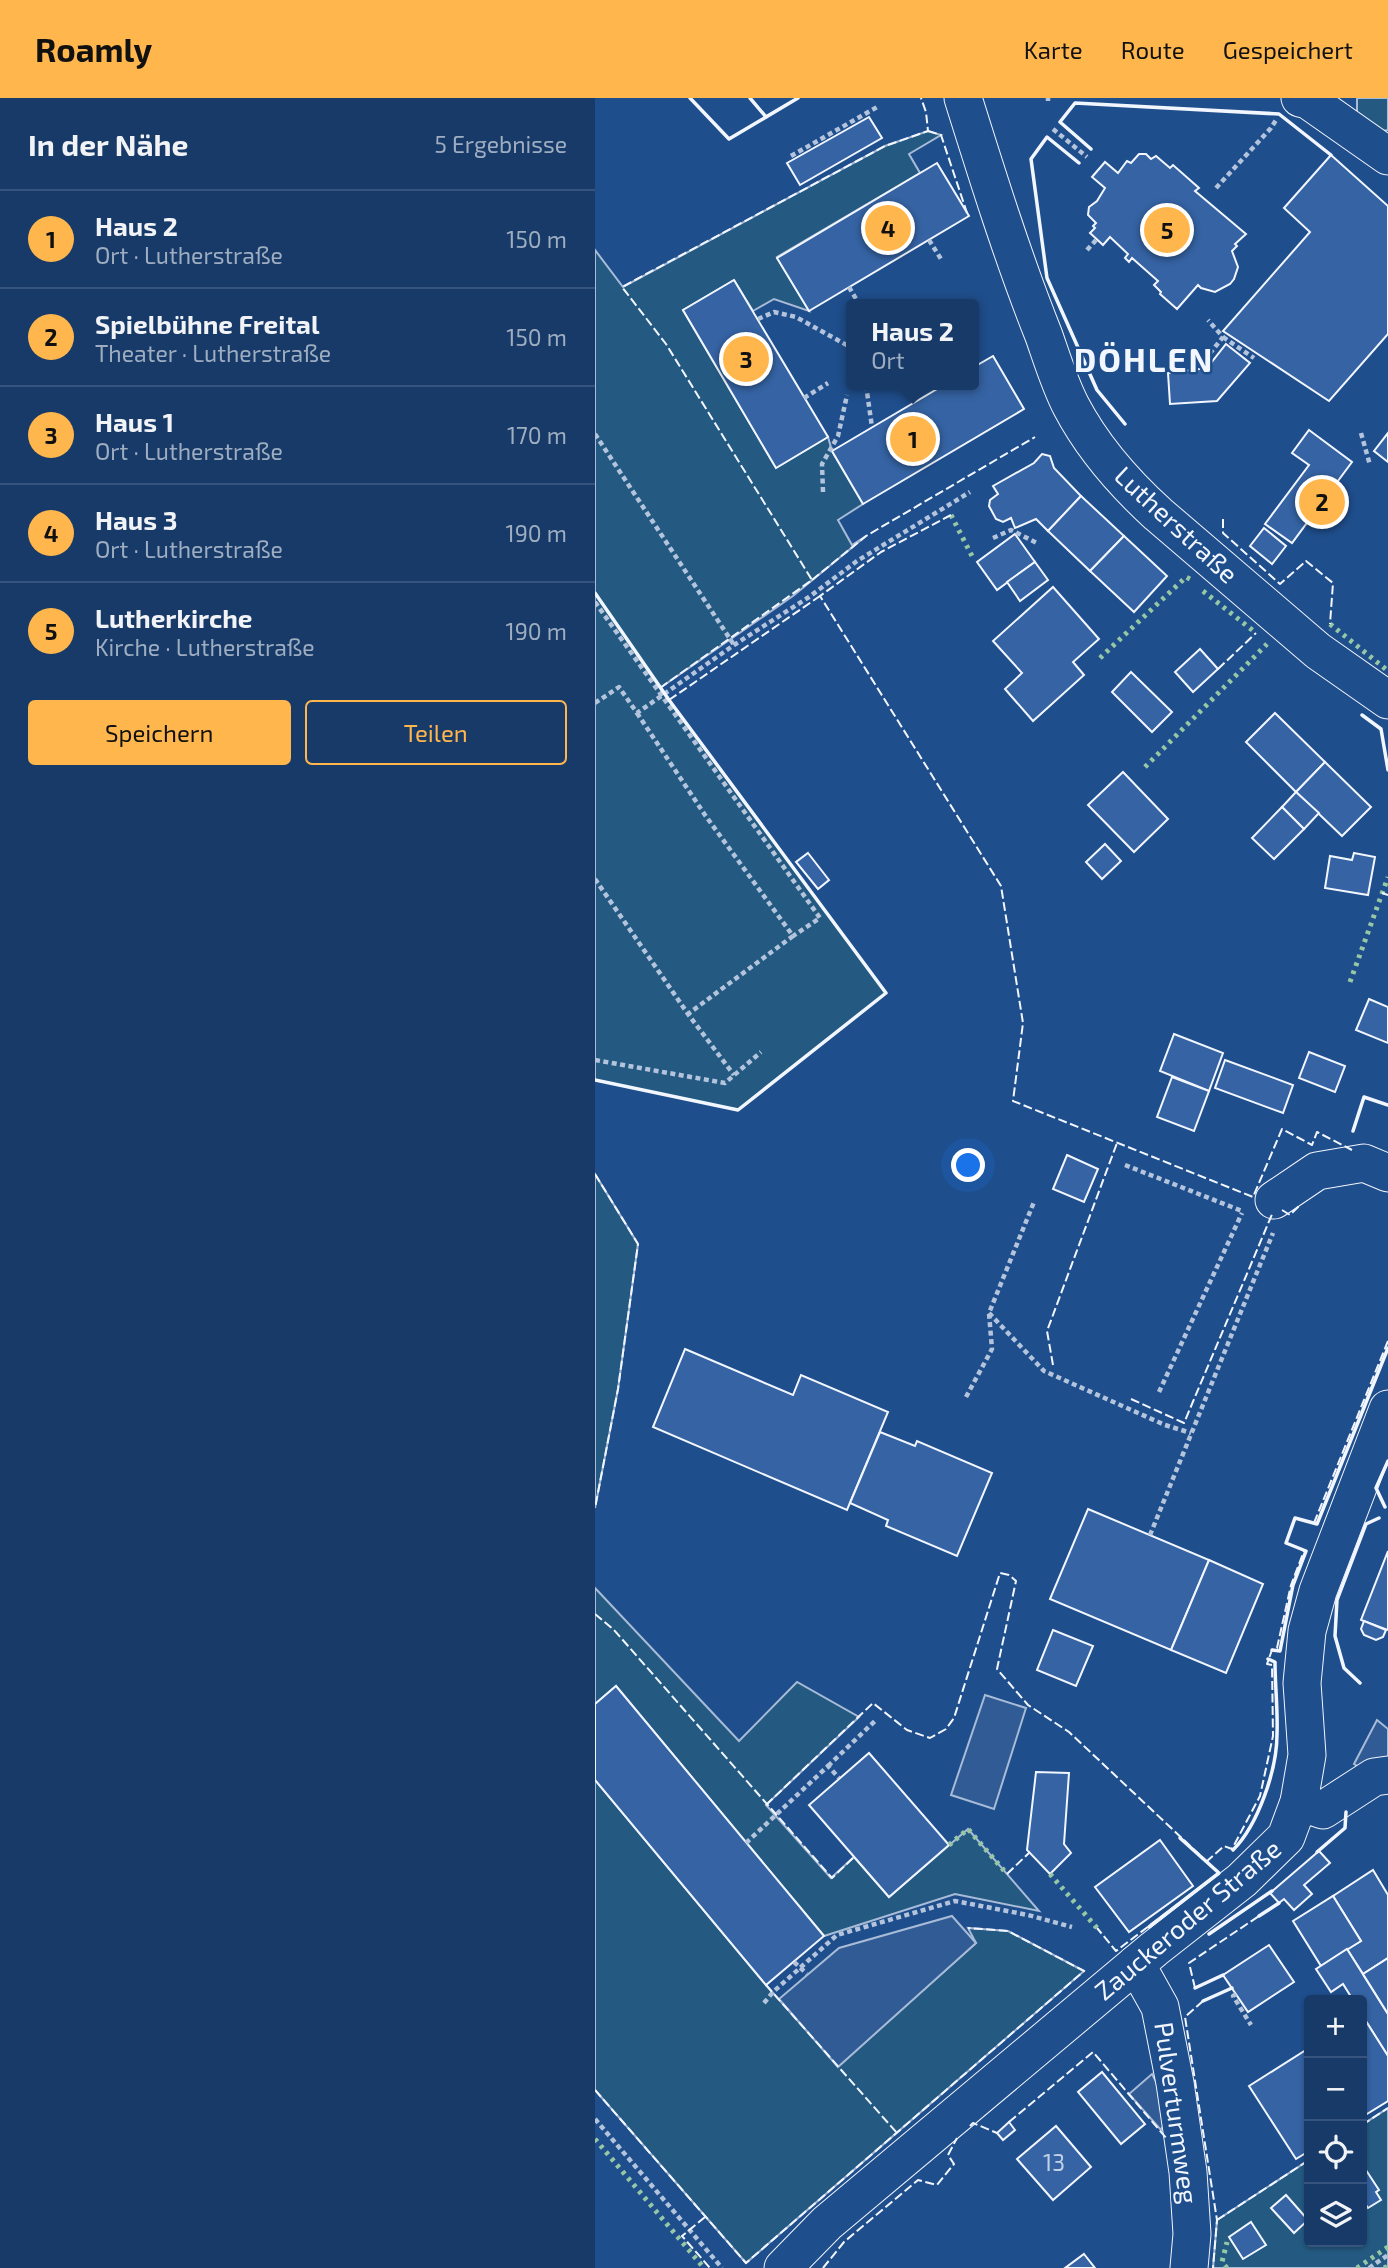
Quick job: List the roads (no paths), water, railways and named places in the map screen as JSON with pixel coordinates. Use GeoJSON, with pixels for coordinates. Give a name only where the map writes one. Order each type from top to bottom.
{"type":"FeatureCollection","features":[{"type":"Feature","properties":{"kind":"street","name":"Lutherstraße"},"geometry":{"type":"LineString","coordinates":[[965,99],[1030,305],[1070,404],[1083,427],[1111,465],[1150,506],[1318,651],[1388,700]]}},
{"type":"Feature","properties":{"kind":"street"},"geometry":{"type":"LineString","coordinates":[[1307,106],[1388,156]]}},
{"type":"Feature","properties":{"kind":"street"},"geometry":{"type":"LineString","coordinates":[[1270,1200],[1317,1171],[1364,1163],[1388,1173]]}},
{"type":"Feature","properties":{"kind":"street","name":"Zauckeroder Straße"},"geometry":{"type":"LineString","coordinates":[[784,2267],[827,2223],[1136,1964],[1253,1871],[1286,1838],[1299,1802],[1307,1755],[1302,1683],[1307,1631],[1318,1591],[1388,1409]]}},
{"type":"Feature","properties":{"kind":"street"},"geometry":{"type":"LineString","coordinates":[[1299,1802],[1323,1810],[1374,1777],[1388,1775]]}},
{"type":"Feature","properties":{"kind":"street","name":"Pulverturmweg"},"geometry":{"type":"LineString","coordinates":[[1136,1964],[1160,2007],[1175,2083],[1188,2172],[1192,2234],[1189,2268]]}},
{"type":"Feature","properties":{"kind":"place","name":"Haus 3"},"geometry":{"type":"Point","coordinates":[888,228]}},
{"type":"Feature","properties":{"kind":"place","name":"Lutherkirche"},"geometry":{"type":"Point","coordinates":[1167,230]}},
{"type":"Feature","properties":{"kind":"place","name":"Haus 1"},"geometry":{"type":"Point","coordinates":[746,359]}},
{"type":"Feature","properties":{"kind":"place","name":"Haus 2"},"geometry":{"type":"Point","coordinates":[913,439]}},
{"type":"Feature","properties":{"kind":"place","name":"Spielbühne Freital"},"geometry":{"type":"Point","coordinates":[1322,502]}},
{"type":"Feature","properties":{"kind":"district","name":"DÖHLEN"},"geometry":{"type":"Point","coordinates":[1144,360]}}]}
